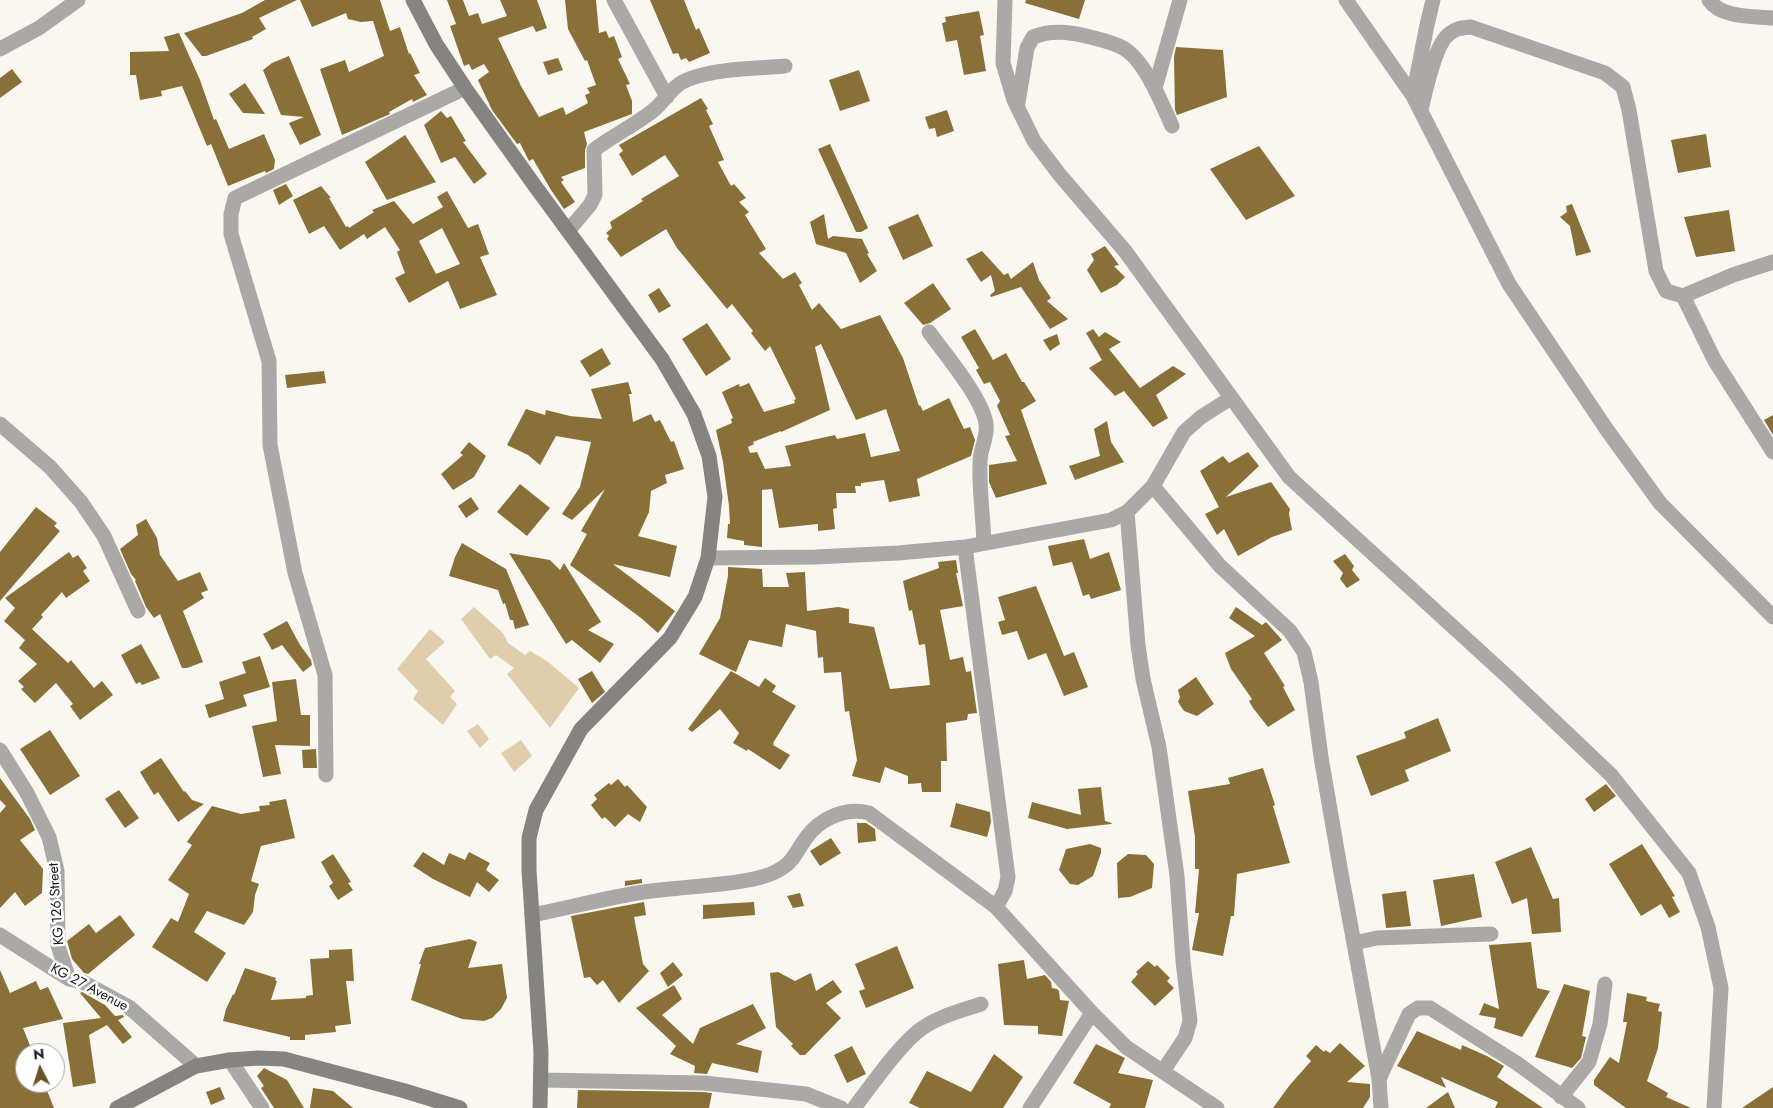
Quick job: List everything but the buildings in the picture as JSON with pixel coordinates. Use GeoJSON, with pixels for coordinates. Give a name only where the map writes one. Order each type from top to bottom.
{"type":"FeatureCollection","features":[{"type":"Feature","properties":{"kind":"main road"},"geometry":{"type":"LineString","coordinates":[[413,0],[436,44],[465,88],[662,359],[694,414],[709,456],[715,497],[708,558],[695,597],[670,638],[581,729],[536,810],[529,838],[529,870],[541,1053],[540,1108]]}},
{"type":"Feature","properties":{"kind":"main road"},"geometry":{"type":"LineString","coordinates":[[117,1108],[196,1066],[230,1060],[284,1059],[405,1091],[460,1108]]}},
{"type":"Feature","properties":{"kind":"street"},"geometry":{"type":"LineString","coordinates":[[0,50],[39,28],[78,0]]}},
{"type":"Feature","properties":{"kind":"street"},"geometry":{"type":"LineString","coordinates":[[614,0],[667,97]]}},
{"type":"Feature","properties":{"kind":"street"},"geometry":{"type":"LineString","coordinates":[[1005,0],[1003,62],[1018,108],[1034,141],[1059,174],[1125,251],[1289,477],[1509,678],[1611,775],[1688,873],[1708,927],[1721,988],[1714,1108]]}},
{"type":"Feature","properties":{"kind":"street"},"geometry":{"type":"LineString","coordinates":[[1155,88],[1180,0]]}},
{"type":"Feature","properties":{"kind":"street"},"geometry":{"type":"LineString","coordinates":[[1346,0],[1414,96],[1509,284],[1607,430],[1660,503],[1773,617]]}},
{"type":"Feature","properties":{"kind":"street"},"geometry":{"type":"LineString","coordinates":[[1414,96],[1433,0]]}},
{"type":"Feature","properties":{"kind":"street"},"geometry":{"type":"LineString","coordinates":[[1709,0],[1714,7],[1735,14],[1773,18]]}},
{"type":"Feature","properties":{"kind":"street"},"geometry":{"type":"LineString","coordinates":[[1421,110],[1432,65],[1446,35],[1457,28],[1470,27],[1605,73],[1623,87],[1630,110],[1656,271],[1666,291],[1684,296],[1733,275],[1773,262]]}},
{"type":"Feature","properties":{"kind":"street"},"geometry":{"type":"LineString","coordinates":[[1018,108],[1027,48],[1032,37],[1044,32],[1070,32],[1124,48],[1142,67],[1155,88],[1172,126]]}},
{"type":"Feature","properties":{"kind":"street"},"geometry":{"type":"LineString","coordinates":[[568,231],[596,195],[594,150],[654,110],[678,85],[688,79],[731,70],[785,66]]}},
{"type":"Feature","properties":{"kind":"street"},"geometry":{"type":"LineString","coordinates":[[326,774],[325,675],[295,573],[270,445],[269,361],[231,234],[235,198],[465,88]]}},
{"type":"Feature","properties":{"kind":"street"},"geometry":{"type":"LineString","coordinates":[[1684,296],[1715,361],[1773,452]]}},
{"type":"Feature","properties":{"kind":"street"},"geometry":{"type":"LineString","coordinates":[[930,332],[966,383],[980,408],[986,424],[980,460],[984,543]]}},
{"type":"Feature","properties":{"kind":"street"},"geometry":{"type":"LineString","coordinates":[[708,558],[898,553],[965,547],[1111,520],[1127,512],[1153,486],[1184,432],[1201,417],[1231,398]]}},
{"type":"Feature","properties":{"kind":"street"},"geometry":{"type":"LineString","coordinates":[[0,424],[50,467],[81,502],[104,536],[138,610]]}},
{"type":"Feature","properties":{"kind":"street"},"geometry":{"type":"LineString","coordinates":[[1153,486],[1220,566],[1290,631],[1304,652],[1311,682],[1321,757],[1354,943],[1380,1079],[1381,1108]]}},
{"type":"Feature","properties":{"kind":"street"},"geometry":{"type":"LineString","coordinates":[[1127,512],[1138,645],[1143,679],[1159,747],[1177,876],[1183,961],[1190,1021],[1185,1038],[1163,1071]]}},
{"type":"Feature","properties":{"kind":"street"},"geometry":{"type":"LineString","coordinates":[[965,547],[1008,877],[1005,891],[996,907]]}},
{"type":"Feature","properties":{"kind":"street","name":"KG 126 Street"},"geometry":{"type":"LineString","coordinates":[[0,750],[27,793],[49,837],[57,870],[58,946],[69,979]]}},
{"type":"Feature","properties":{"kind":"street"},"geometry":{"type":"LineString","coordinates":[[532,915],[636,893],[741,882],[770,875],[787,866],[798,853],[807,837],[823,822],[843,812],[859,811],[869,813],[996,907],[1092,1013],[1126,1047],[1217,1108]]}},
{"type":"Feature","properties":{"kind":"street"},"geometry":{"type":"LineString","coordinates":[[1354,943],[1377,938],[1492,934]]}},
{"type":"Feature","properties":{"kind":"street","name":"KG 27 Avenue"},"geometry":{"type":"LineString","coordinates":[[0,935],[69,979],[83,982],[129,1007],[196,1066]]}},
{"type":"Feature","properties":{"kind":"street"},"geometry":{"type":"LineString","coordinates":[[1562,1097],[1588,1062],[1600,1024],[1605,984]]}},
{"type":"Feature","properties":{"kind":"street"},"geometry":{"type":"LineString","coordinates":[[854,1108],[904,1046],[920,1030],[941,1018],[981,1004]]}},
{"type":"Feature","properties":{"kind":"street"},"geometry":{"type":"LineString","coordinates":[[1380,1079],[1410,1014],[1418,1008],[1430,1008],[1518,1064],[1578,1108]]}},
{"type":"Feature","properties":{"kind":"street"},"geometry":{"type":"LineString","coordinates":[[1030,1108],[1092,1013]]}},
{"type":"Feature","properties":{"kind":"street"},"geometry":{"type":"LineString","coordinates":[[230,1060],[262,1108]]}},
{"type":"Feature","properties":{"kind":"street"},"geometry":{"type":"LineString","coordinates":[[540,1080],[714,1084],[806,1094],[841,1108]]}},
{"type":"Feature","properties":{"kind":"shaded area"},"geometry":{"type":"Polygon","coordinates":[[[474,607],[503,633],[508,643],[525,655],[530,651],[547,661],[579,688],[550,728],[507,674],[514,668],[496,655],[490,659],[461,619],[474,607]]]}},
{"type":"Feature","properties":{"kind":"shaded area"},"geometry":{"type":"Polygon","coordinates":[[[430,629],[445,642],[426,659],[455,691],[450,697],[457,704],[443,725],[413,699],[418,691],[397,669],[430,629]]]}},
{"type":"Feature","properties":{"kind":"shaded area"},"geometry":{"type":"Polygon","coordinates":[[[478,724],[489,739],[480,748],[467,731],[478,724]]]}},
{"type":"Feature","properties":{"kind":"shaded area"},"geometry":{"type":"Polygon","coordinates":[[[521,740],[532,756],[514,772],[501,753],[521,740]]]}}]}
